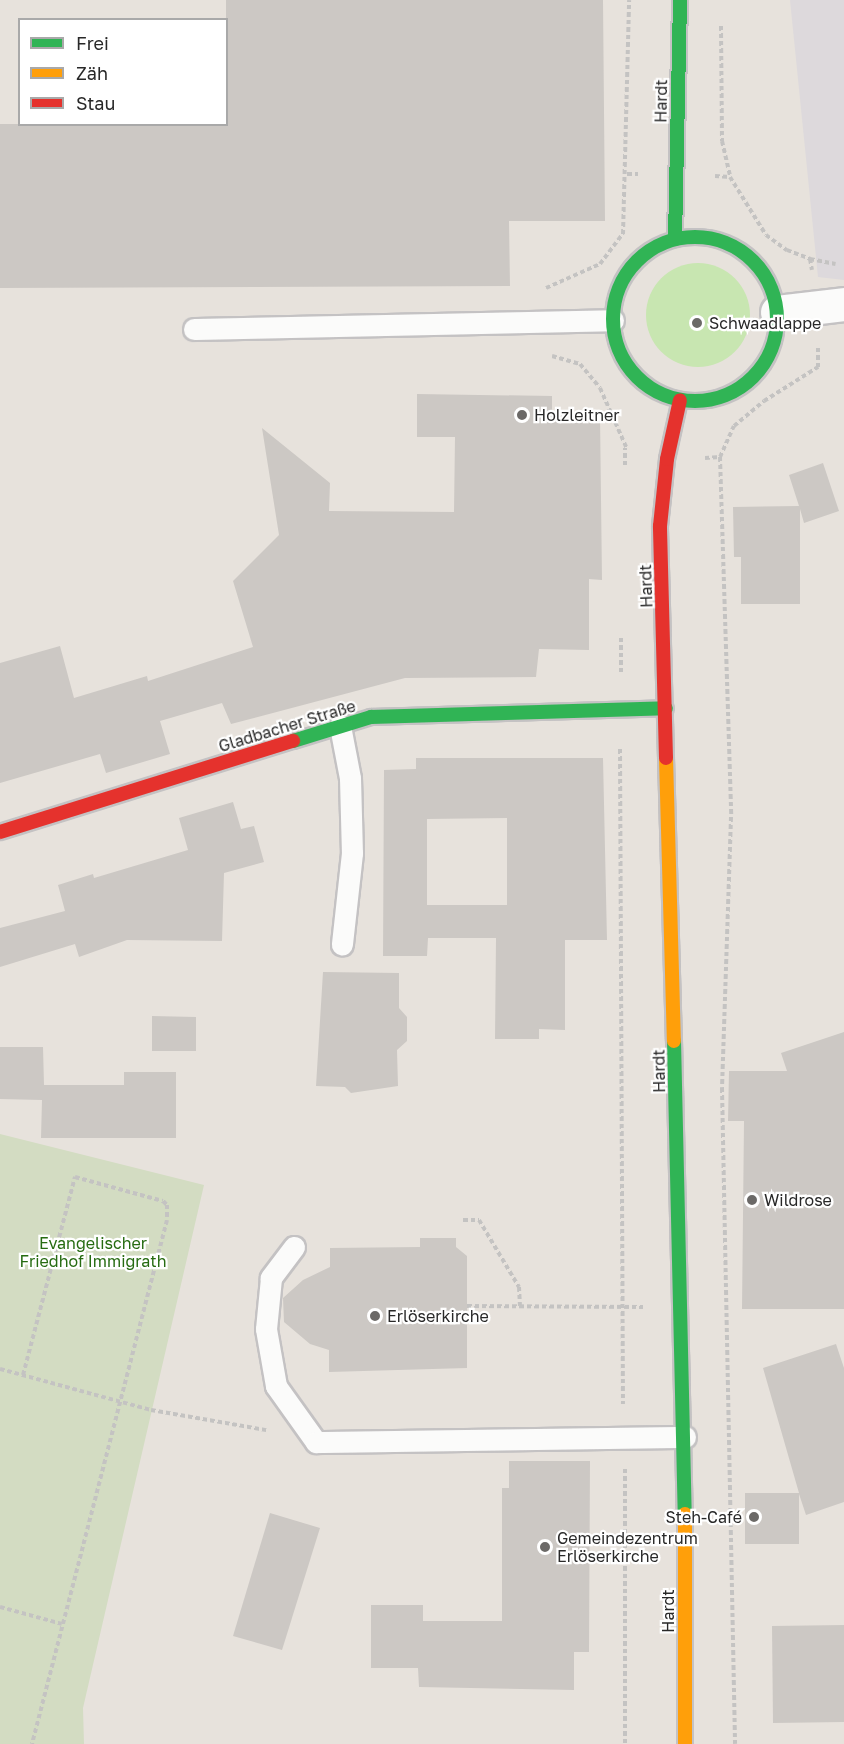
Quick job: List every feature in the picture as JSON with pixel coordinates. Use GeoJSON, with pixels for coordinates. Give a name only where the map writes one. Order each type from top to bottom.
{"type":"FeatureCollection","features":[{"type":"Feature","properties":{"kind":"main road","name":"Hardt"},"geometry":{"type":"LineString","coordinates":[[675,238],[680,0]]}},
{"type":"Feature","properties":{"kind":"main road"},"geometry":{"type":"LineString","coordinates":[[675,238],[711,238],[743,252],[766,279],[777,312],[775,338],[766,361],[750,380],[729,394],[705,400],[680,400],[659,393],[640,380],[625,363],[616,342],[613,320],[620,284],[630,268],[658,245],[675,238]]}},
{"type":"Feature","properties":{"kind":"main road","name":"Hardt"},"geometry":{"type":"LineString","coordinates":[[680,400],[667,459],[660,526],[685,1437],[685,1744]]}},
{"type":"Feature","properties":{"kind":"main road","name":"Gladbacher Straße"},"geometry":{"type":"LineString","coordinates":[[0,832],[371,717],[666,708]]}},
{"type":"Feature","properties":{"kind":"street"},"geometry":{"type":"LineString","coordinates":[[777,312],[844,304]]}},
{"type":"Feature","properties":{"kind":"lane"},"geometry":{"type":"LineString","coordinates":[[194,329],[613,320]]}},
{"type":"Feature","properties":{"kind":"lane"},"geometry":{"type":"LineString","coordinates":[[340,726],[350,778],[352,854],[342,944]]}},
{"type":"Feature","properties":{"kind":"lane"},"geometry":{"type":"LineString","coordinates":[[294,1247],[271,1278],[266,1329],[276,1386],[316,1442],[685,1437]]}},
{"type":"Feature","properties":{"kind":"path"},"geometry":{"type":"LineString","coordinates":[[624,472],[625,448],[600,388],[580,364],[542,353],[541,322],[547,286],[574,279],[600,264],[623,234],[629,0]]}},
{"type":"Feature","properties":{"kind":"path"},"geometry":{"type":"LineString","coordinates":[[721,24],[722,141],[730,177]]}},
{"type":"Feature","properties":{"kind":"path"},"geometry":{"type":"LineString","coordinates":[[810,259],[844,265]]}},
{"type":"Feature","properties":{"kind":"path"},"geometry":{"type":"LineString","coordinates":[[625,448],[667,459]]}},
{"type":"Feature","properties":{"kind":"path"},"geometry":{"type":"LineString","coordinates":[[720,457],[731,817],[722,1088],[735,1744]]}},
{"type":"Feature","properties":{"kind":"path"},"geometry":{"type":"LineString","coordinates":[[622,626],[620,710],[624,1024],[622,1306],[626,1744]]}},
{"type":"Feature","properties":{"kind":"path"},"geometry":{"type":"LineString","coordinates":[[23,1375],[75,1177],[152,1198],[167,1205],[167,1220],[118,1401],[32,1744]]}},
{"type":"Feature","properties":{"kind":"path"},"geometry":{"type":"LineString","coordinates":[[463,1220],[479,1220],[519,1287],[520,1306]]}},
{"type":"Feature","properties":{"kind":"path"},"geometry":{"type":"LineString","coordinates":[[467,1306],[680,1308]]}},
{"type":"Feature","properties":{"kind":"path"},"geometry":{"type":"LineString","coordinates":[[0,1369],[118,1401],[316,1442]]}},
{"type":"Feature","properties":{"kind":"path"},"geometry":{"type":"LineString","coordinates":[[0,1607],[62,1624]]}},
{"type":"Feature","properties":{"kind":"shaded area"},"geometry":{"type":"Polygon","coordinates":[[[790,0],[844,0],[844,280],[818,277],[790,0]]]}},
{"type":"Feature","properties":{"kind":"green space"},"geometry":{"type":"Polygon","coordinates":[[[698,263],[718,267],[735,278],[746,295],[750,315],[746,335],[735,352],[718,363],[698,367],[678,363],[661,352],[650,335],[646,315],[650,295],[661,278],[678,267],[698,263]]]}},
{"type":"Feature","properties":{"kind":"green space","name":"Evangelischer Friedhof Immigrath"},"geometry":{"type":"Polygon","coordinates":[[[0,1134],[204,1185],[83,1708],[84,1744],[0,1744],[0,1134]]]}},
{"type":"Feature","properties":{"kind":"building"},"geometry":{"type":"Polygon","coordinates":[[[226,0],[603,0],[605,221],[509,221],[510,286],[0,288],[0,124],[18,124],[18,126],[228,126],[228,18],[226,18],[226,0]]]}},
{"type":"Feature","properties":{"kind":"building"},"geometry":{"type":"Polygon","coordinates":[[[417,394],[552,396],[552,411],[600,415],[602,580],[589,579],[589,650],[539,649],[536,677],[405,678],[231,724],[222,703],[160,721],[170,754],[106,773],[100,754],[0,783],[0,663],[60,646],[74,698],[147,676],[148,681],[253,647],[233,581],[279,535],[262,428],[330,483],[329,511],[454,512],[455,437],[417,437],[417,394]]]}},
{"type":"Feature","properties":{"kind":"building"},"geometry":{"type":"Polygon","coordinates":[[[823,463],[839,511],[804,523],[800,509],[800,604],[741,604],[741,557],[734,557],[733,507],[799,506],[789,475],[823,463]]]}},
{"type":"Feature","properties":{"kind":"building"},"geometry":{"type":"Polygon","coordinates":[[[416,758],[603,758],[607,940],[565,940],[565,1030],[539,1029],[539,1039],[495,1039],[496,938],[428,938],[427,956],[383,956],[384,770],[416,769],[416,758]],[[507,818],[427,819],[427,905],[507,905],[507,818]]]}},
{"type":"Feature","properties":{"kind":"building"},"geometry":{"type":"Polygon","coordinates":[[[233,802],[241,829],[254,826],[264,862],[224,873],[222,941],[127,940],[79,957],[75,944],[0,967],[0,928],[65,911],[58,885],[93,874],[94,878],[188,850],[179,818],[233,802]]]}},
{"type":"Feature","properties":{"kind":"building"},"geometry":{"type":"Polygon","coordinates":[[[323,972],[399,973],[399,1008],[407,1017],[407,1041],[397,1050],[398,1086],[351,1093],[345,1087],[316,1086],[323,972]]]}},
{"type":"Feature","properties":{"kind":"building"},"geometry":{"type":"Polygon","coordinates":[[[152,1016],[196,1017],[196,1051],[152,1051],[152,1016]]]}},
{"type":"Feature","properties":{"kind":"building"},"geometry":{"type":"Polygon","coordinates":[[[844,1032],[844,1309],[742,1309],[744,1121],[728,1121],[729,1071],[787,1071],[781,1053],[844,1032]]]}},
{"type":"Feature","properties":{"kind":"building"},"geometry":{"type":"Polygon","coordinates":[[[0,1047],[43,1047],[44,1085],[124,1085],[124,1072],[176,1072],[176,1138],[41,1138],[42,1100],[0,1099],[0,1047]]]}},
{"type":"Feature","properties":{"kind":"building","name":"Erlöserkirche"},"geometry":{"type":"Polygon","coordinates":[[[420,1238],[456,1238],[456,1247],[467,1256],[467,1368],[329,1372],[329,1350],[310,1344],[284,1322],[283,1298],[303,1280],[330,1267],[330,1248],[420,1247],[420,1238]]]}},
{"type":"Feature","properties":{"kind":"building"},"geometry":{"type":"Polygon","coordinates":[[[836,1344],[844,1368],[844,1502],[806,1515],[799,1494],[799,1544],[745,1544],[745,1493],[799,1493],[763,1368],[836,1344]]]}},
{"type":"Feature","properties":{"kind":"building","name":"Gemeindezentrum Erlöserkirche"},"geometry":{"type":"Polygon","coordinates":[[[509,1461],[590,1461],[589,1652],[574,1652],[574,1690],[419,1687],[418,1668],[371,1668],[371,1605],[423,1605],[423,1621],[502,1621],[502,1488],[509,1488],[509,1461]]]}},
{"type":"Feature","properties":{"kind":"building"},"geometry":{"type":"Polygon","coordinates":[[[270,1513],[320,1528],[282,1650],[233,1636],[270,1513]]]}},
{"type":"Feature","properties":{"kind":"building"},"geometry":{"type":"Polygon","coordinates":[[[844,1625],[844,1722],[773,1723],[772,1626],[844,1625]]]}},
{"type":"Feature","properties":{"kind":"traffic: fast"},"geometry":{"type":"LineString","coordinates":[[675,239],[680,0]]}},
{"type":"Feature","properties":{"kind":"traffic: fast"},"geometry":{"type":"LineString","coordinates":[[695,237],[726,243],[753,261],[771,288],[777,319],[771,350],[753,377],[726,395],[695,401],[664,395],[637,377],[619,350],[613,319],[619,288],[637,261],[664,243],[695,237]]}},
{"type":"Feature","properties":{"kind":"traffic: fast"},"geometry":{"type":"LineString","coordinates":[[293,741],[371,717],[666,708]]}},
{"type":"Feature","properties":{"kind":"traffic: fast"},"geometry":{"type":"LineString","coordinates":[[674,1041],[685,1514]]}},
{"type":"Feature","properties":{"kind":"traffic: slow"},"geometry":{"type":"LineString","coordinates":[[666,758],[674,1041]]}},
{"type":"Feature","properties":{"kind":"traffic: slow"},"geometry":{"type":"LineString","coordinates":[[685,1514],[685,1744]]}},
{"type":"Feature","properties":{"kind":"traffic: jam"},"geometry":{"type":"LineString","coordinates":[[666,758],[660,526],[667,459],[680,400]]}},
{"type":"Feature","properties":{"kind":"traffic: jam"},"geometry":{"type":"LineString","coordinates":[[0,832],[293,741]]}},
{"type":"Feature","properties":{"kind":"place","name":"Schwaadlappe"},"geometry":{"type":"Point","coordinates":[697,323]}},
{"type":"Feature","properties":{"kind":"place","name":"Holzleitner"},"geometry":{"type":"Point","coordinates":[522,415]}},
{"type":"Feature","properties":{"kind":"place","name":"Wildrose"},"geometry":{"type":"Point","coordinates":[752,1200]}},
{"type":"Feature","properties":{"kind":"place","name":"Erlöserkirche"},"geometry":{"type":"Point","coordinates":[375,1316]}},
{"type":"Feature","properties":{"kind":"place","name":"Steh-Café"},"geometry":{"type":"Point","coordinates":[754,1517]}},
{"type":"Feature","properties":{"kind":"place","name":"Gemeindezentrum Erlöserkirche"},"geometry":{"type":"Point","coordinates":[545,1547]}}]}
